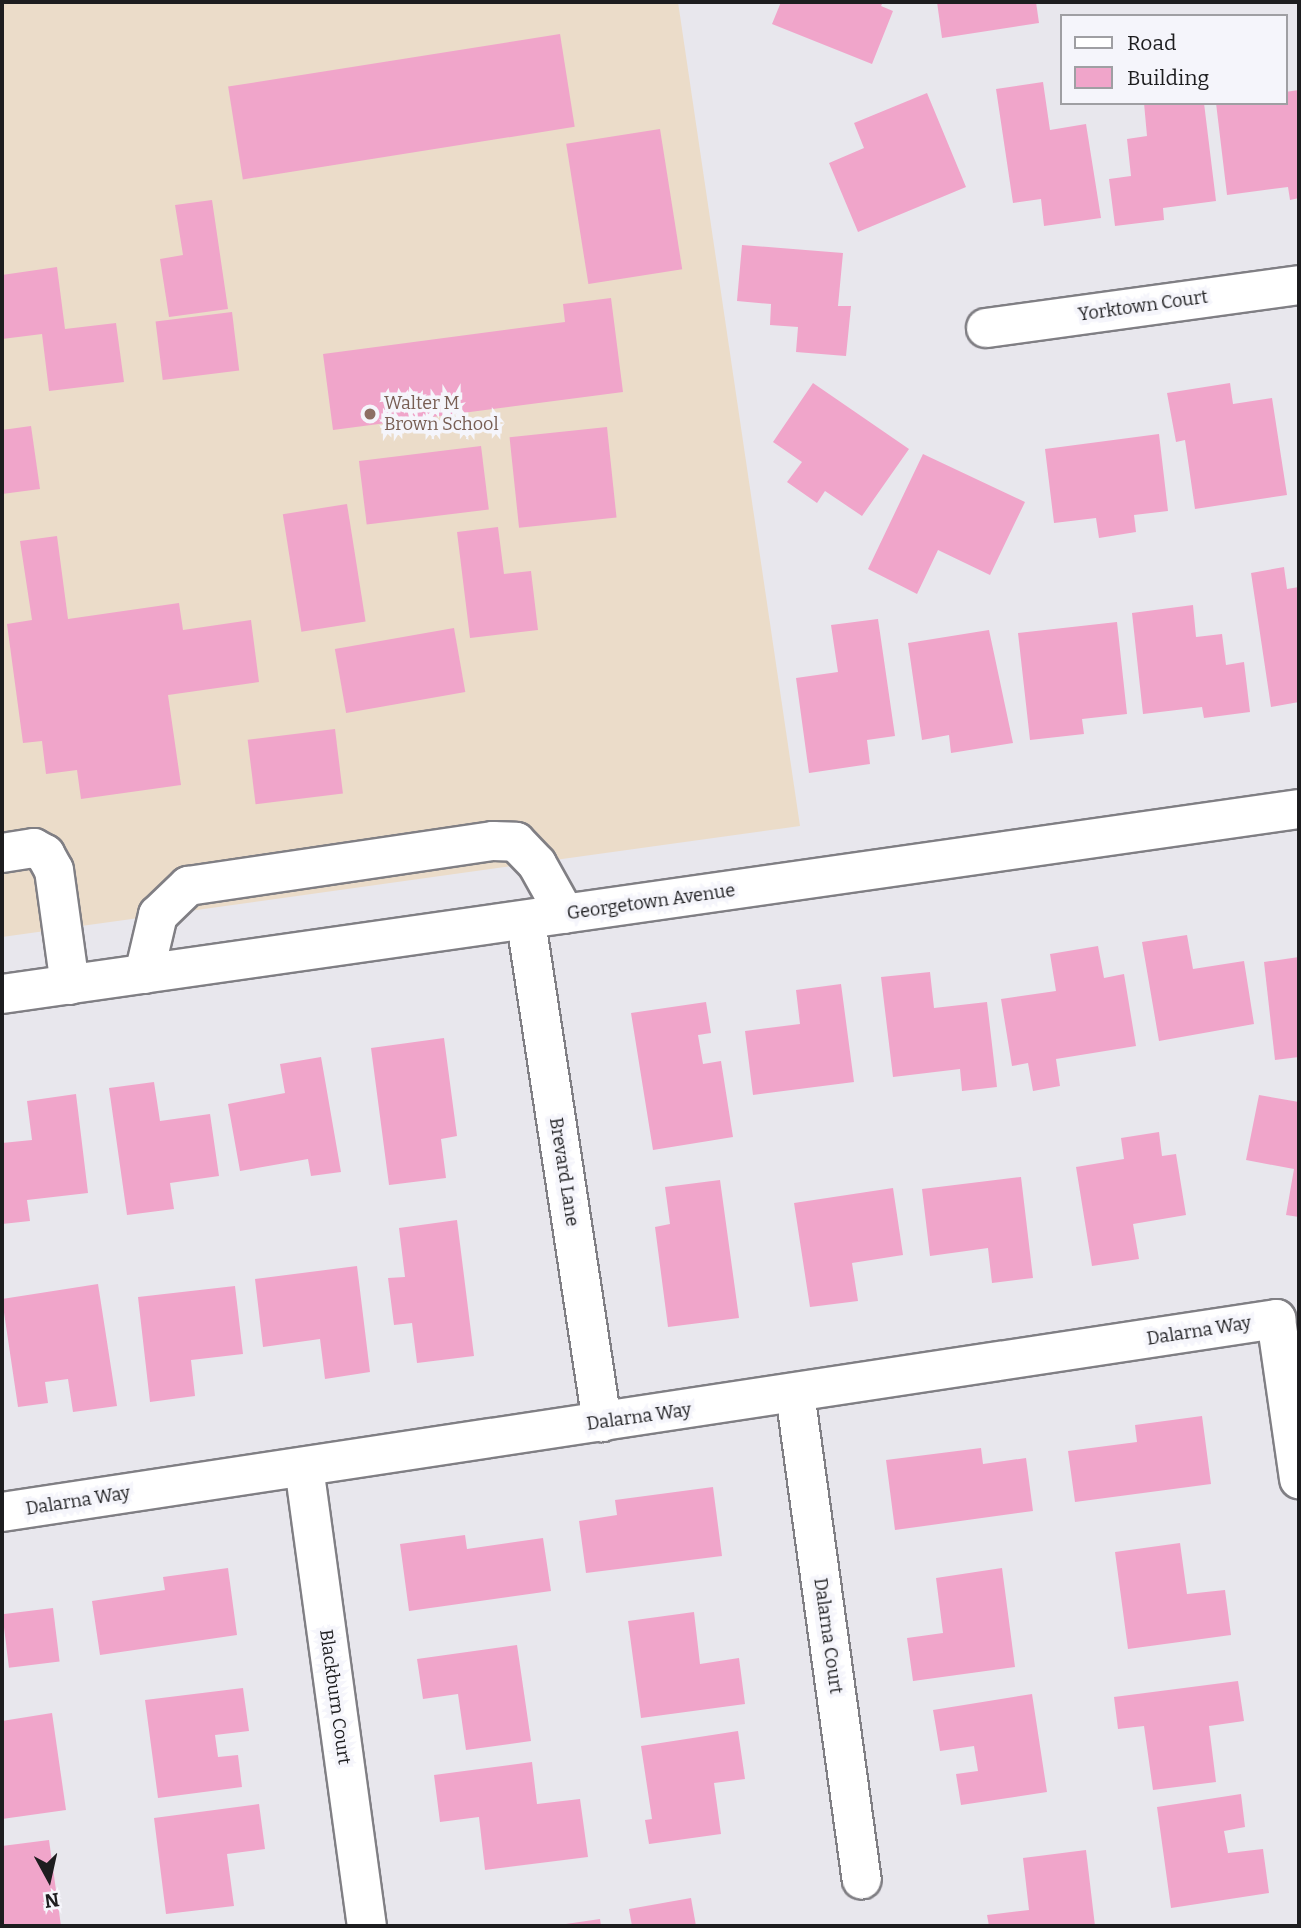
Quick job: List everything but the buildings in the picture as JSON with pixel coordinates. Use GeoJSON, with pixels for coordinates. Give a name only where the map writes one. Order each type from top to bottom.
{"type":"FeatureCollection","features":[{"type":"Feature","properties":{"kind":"street","name":"Yorktown Court"},"geometry":{"type":"LineString","coordinates":[[986,328],[1299,285]]}},
{"type":"Feature","properties":{"kind":"street","name":"Georgetown Avenue"},"geometry":{"type":"LineString","coordinates":[[2,995],[526,922],[565,914],[1299,809]]}},
{"type":"Feature","properties":{"kind":"street"},"geometry":{"type":"LineString","coordinates":[[144,974],[158,915],[188,886],[493,841],[516,842],[537,864],[565,914]]}},
{"type":"Feature","properties":{"kind":"street"},"geometry":{"type":"LineString","coordinates":[[2,853],[34,848],[45,854],[54,870],[70,985]]}},
{"type":"Feature","properties":{"kind":"street","name":"Brevard Lane"},"geometry":{"type":"LineString","coordinates":[[526,922],[602,1422]]}},
{"type":"Feature","properties":{"kind":"street","name":"Dalarna Way"},"geometry":{"type":"LineString","coordinates":[[2,1512],[795,1394],[1276,1319],[1299,1479]]}},
{"type":"Feature","properties":{"kind":"street","name":"Dalarna Court"},"geometry":{"type":"LineString","coordinates":[[795,1394],[862,1879]]}},
{"type":"Feature","properties":{"kind":"street","name":"Blackburn Court"},"geometry":{"type":"LineString","coordinates":[[304,1467],[367,1926]]}},
{"type":"Feature","properties":{"kind":"shaded area","name":"Walter M Brown School"},"geometry":{"type":"Polygon","coordinates":[[[2,2],[678,2],[800,826],[2,937],[2,2]]]}},
{"type":"Feature","properties":{"kind":"place","name":"Walter M Brown School"},"geometry":{"type":"Point","coordinates":[370,414]}}]}
